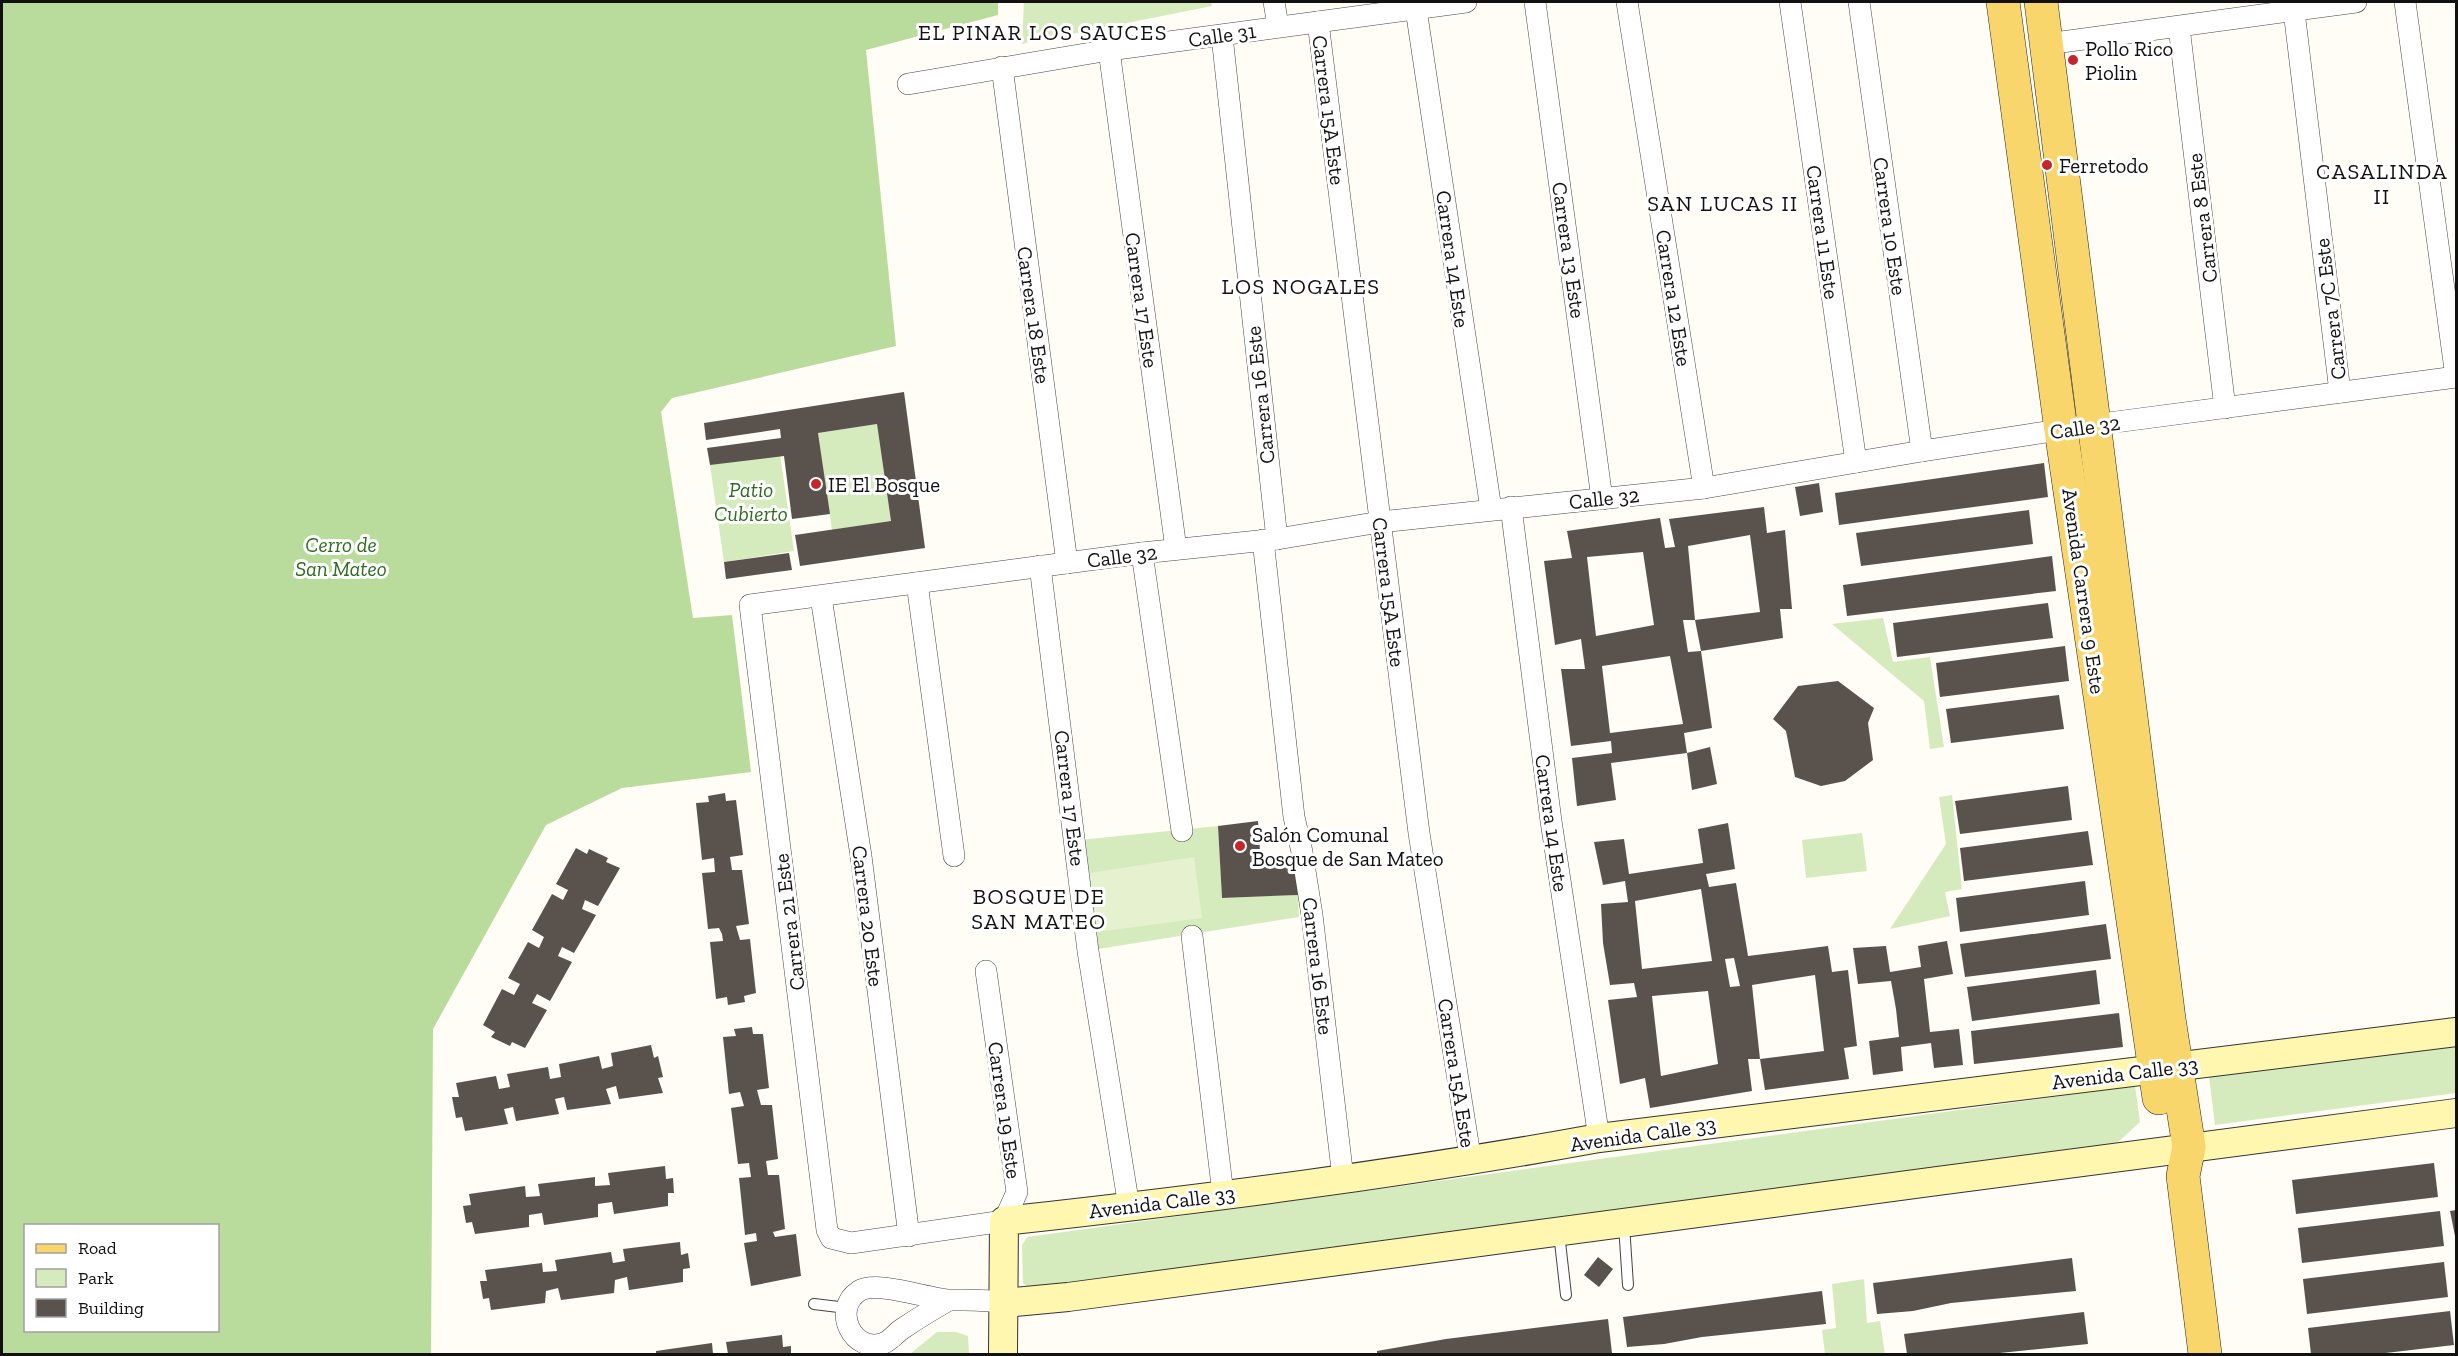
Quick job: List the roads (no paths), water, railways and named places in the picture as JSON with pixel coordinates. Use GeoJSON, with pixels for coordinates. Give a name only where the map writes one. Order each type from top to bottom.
{"type":"FeatureCollection","features":[{"type":"Feature","properties":{"kind":"main road","name":"Avenida Carrera 9 Este"},"geometry":{"type":"LineString","coordinates":[[2003,2],[2061,430],[2180,1157],[2205,1354]]}},
{"type":"Feature","properties":{"kind":"main road","name":"Avenida Carrera 9 Este"},"geometry":{"type":"LineString","coordinates":[[2041,2],[2093,425],[2165,1068]]}},
{"type":"Feature","properties":{"kind":"street"},"geometry":{"type":"LineString","coordinates":[[1274,2],[1278,26]]}},
{"type":"Feature","properties":{"kind":"street","name":"Calle 31"},"geometry":{"type":"LineString","coordinates":[[908,84],[1109,50],[1318,22],[1386,7],[1416,9],[1466,2]]}},
{"type":"Feature","properties":{"kind":"street","name":"Carrera 13 Este"},"geometry":{"type":"LineString","coordinates":[[1535,2],[1602,499]]}},
{"type":"Feature","properties":{"kind":"street","name":"Carrera 12 Este"},"geometry":{"type":"LineString","coordinates":[[1627,2],[1704,488]]}},
{"type":"Feature","properties":{"kind":"street","name":"Carrera 11 Este"},"geometry":{"type":"LineString","coordinates":[[1790,2],[1856,462]]}},
{"type":"Feature","properties":{"kind":"street","name":"Carrera 10 Este"},"geometry":{"type":"LineString","coordinates":[[1859,2],[1922,450]]}},
{"type":"Feature","properties":{"kind":"street"},"geometry":{"type":"LineString","coordinates":[[2047,44],[2356,2]]}},
{"type":"Feature","properties":{"kind":"street"},"geometry":{"type":"LineString","coordinates":[[2405,2],[2457,377]]}},
{"type":"Feature","properties":{"kind":"street","name":"Carrera 14 Este"},"geometry":{"type":"LineString","coordinates":[[1416,9],[1501,508],[1599,1138]]}},
{"type":"Feature","properties":{"kind":"street","name":"Carrera 7C Este"},"geometry":{"type":"LineString","coordinates":[[2294,11],[2340,392]]}},
{"type":"Feature","properties":{"kind":"street","name":"Carrera 15A Este"},"geometry":{"type":"LineString","coordinates":[[1318,22],[1419,833],[1471,1162]]}},
{"type":"Feature","properties":{"kind":"street","name":"Carrera 8 Este"},"geometry":{"type":"LineString","coordinates":[[2179,27],[2225,408]]}},
{"type":"Feature","properties":{"kind":"street","name":"Carrera 16 Este"},"geometry":{"type":"LineString","coordinates":[[1222,36],[1294,817],[1312,915],[1343,1178]]}},
{"type":"Feature","properties":{"kind":"street","name":"Carrera 17 Este"},"geometry":{"type":"LineString","coordinates":[[1109,50],[1176,549]]}},
{"type":"Feature","properties":{"kind":"street","name":"Carrera 18 Este"},"geometry":{"type":"LineString","coordinates":[[1002,67],[1067,563]]}},
{"type":"Feature","properties":{"kind":"street","name":"Calle 32"},"geometry":{"type":"LineString","coordinates":[[750,605],[1142,553],[1270,540],[1380,522],[1704,488],[1922,450],[2457,377]]}},
{"type":"Feature","properties":{"kind":"street"},"geometry":{"type":"LineString","coordinates":[[1142,553],[1182,831]]}},
{"type":"Feature","properties":{"kind":"street","name":"Carrera 17 Este"},"geometry":{"type":"LineString","coordinates":[[1040,566],[1088,951],[1129,1207]]}},
{"type":"Feature","properties":{"kind":"street"},"geometry":{"type":"LineString","coordinates":[[917,583],[954,856]]}},
{"type":"Feature","properties":{"kind":"street","name":"Carrera 20 Este"},"geometry":{"type":"LineString","coordinates":[[821,597],[861,856],[909,1236]]}},
{"type":"Feature","properties":{"kind":"street","name":"Carrera 21 Este"},"geometry":{"type":"LineString","coordinates":[[750,605],[827,1230],[831,1238]]}},
{"type":"Feature","properties":{"kind":"street"},"geometry":{"type":"LineString","coordinates":[[1192,936],[1223,1194]]}},
{"type":"Feature","properties":{"kind":"street","name":"Carrera 19 Este"},"geometry":{"type":"LineString","coordinates":[[986,971],[1017,1192],[1004,1221],[1003,1354]]}},
{"type":"Feature","properties":{"kind":"street","name":"Avenida Calle 33"},"geometry":{"type":"LineString","coordinates":[[831,1238],[851,1243],[909,1236],[1004,1221],[1471,1162],[1599,1138],[2457,1032]]}},
{"type":"Feature","properties":{"kind":"street"},"geometry":{"type":"LineString","coordinates":[[949,1300],[900,1330],[884,1343],[867,1349],[849,1329],[847,1308],[850,1300],[860,1290],[884,1288],[949,1300],[977,1298],[1004,1303],[1068,1298],[1559,1233],[2180,1157],[2457,1113]]}},
{"type":"Feature","properties":{"kind":"lane"},"geometry":{"type":"LineString","coordinates":[[1623,1225],[1629,1285]]}},
{"type":"Feature","properties":{"kind":"lane"},"geometry":{"type":"LineString","coordinates":[[1559,1233],[1566,1295]]}},
{"type":"Feature","properties":{"kind":"lane"},"geometry":{"type":"LineString","coordinates":[[814,1304],[847,1308]]}},
{"type":"Feature","properties":{"kind":"place","name":"Pollo Rico Piolin"},"geometry":{"type":"Point","coordinates":[2073,60]}},
{"type":"Feature","properties":{"kind":"place","name":"Ferretodo"},"geometry":{"type":"Point","coordinates":[2047,165]}},
{"type":"Feature","properties":{"kind":"place","name":"IE El Bosque"},"geometry":{"type":"Point","coordinates":[816,484]}},
{"type":"Feature","properties":{"kind":"place","name":"Salón Comunal Bosque de San Mateo"},"geometry":{"type":"Point","coordinates":[1240,846]}},
{"type":"Feature","properties":{"kind":"district","name":"EL PINAR LOS SAUCES"},"geometry":{"type":"Point","coordinates":[1043,32]}},
{"type":"Feature","properties":{"kind":"district","name":"CASALINDA II"},"geometry":{"type":"Point","coordinates":[2382,184]}},
{"type":"Feature","properties":{"kind":"district","name":"SAN LUCAS II"},"geometry":{"type":"Point","coordinates":[1723,203]}},
{"type":"Feature","properties":{"kind":"district","name":"LOS NOGALES"},"geometry":{"type":"Point","coordinates":[1301,286]}},
{"type":"Feature","properties":{"kind":"district","name":"BOSQUE DE SAN MATEO"},"geometry":{"type":"Point","coordinates":[1039,908]}},
{"type":"Feature","properties":{"kind":"park label","name":"Patio Cubierto"},"geometry":{"type":"Point","coordinates":[751,501]}},
{"type":"Feature","properties":{"kind":"park label","name":"Cerro de San Mateo"},"geometry":{"type":"Point","coordinates":[341,556]}}]}
